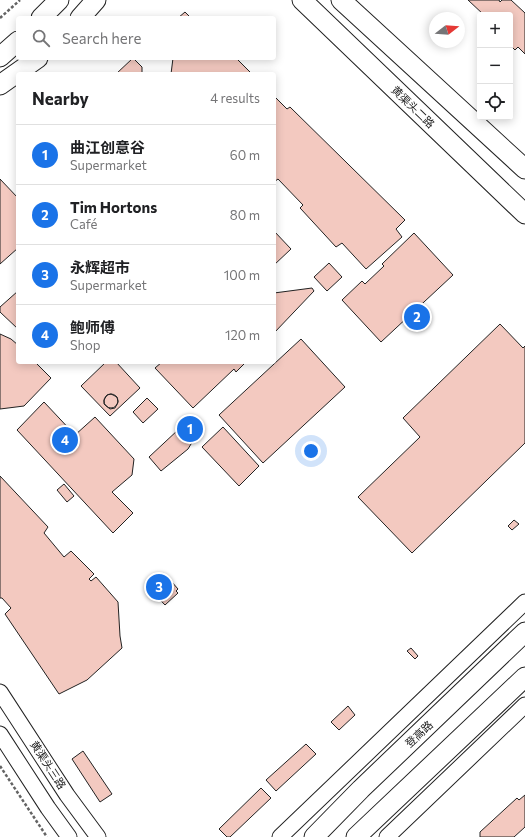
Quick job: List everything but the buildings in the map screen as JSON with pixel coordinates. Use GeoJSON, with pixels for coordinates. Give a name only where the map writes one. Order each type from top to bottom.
{"type":"FeatureCollection","features":[{"type":"Feature","properties":{"kind":"main road"},"geometry":{"type":"LineString","coordinates":[[43,16],[59,0]]}},
{"type":"Feature","properties":{"kind":"main road"},"geometry":{"type":"LineString","coordinates":[[82,16],[96,0]]}},
{"type":"Feature","properties":{"kind":"main road","name":"黄渠头二路"},"geometry":{"type":"LineString","coordinates":[[302,0],[525,214]]}},
{"type":"Feature","properties":{"kind":"main road"},"geometry":{"type":"LineString","coordinates":[[341,0],[525,169]]}},
{"type":"Feature","properties":{"kind":"main road"},"geometry":{"type":"LineString","coordinates":[[0,57],[16,43]]}},
{"type":"Feature","properties":{"kind":"main road"},"geometry":{"type":"LineString","coordinates":[[19,72],[35,60]]}},
{"type":"Feature","properties":{"kind":"main road"},"geometry":{"type":"LineString","coordinates":[[0,86],[16,74]]}},
{"type":"Feature","properties":{"kind":"main road","name":"登高路"},"geometry":{"type":"LineString","coordinates":[[314,837],[360,789],[525,632]]}},
{"type":"Feature","properties":{"kind":"main road"},"geometry":{"type":"LineString","coordinates":[[356,837],[525,677]]}},
{"type":"Feature","properties":{"kind":"street"},"geometry":{"type":"LineString","coordinates":[[280,837],[525,602]]}},
{"type":"Feature","properties":{"kind":"street","name":"黄渠头三路"},"geometry":{"type":"LineString","coordinates":[[0,692],[68,795],[98,837]]}},
{"type":"Feature","properties":{"kind":"street"},"geometry":{"type":"LineString","coordinates":[[388,837],[525,705]]}},
{"type":"Feature","properties":{"kind":"street"},"geometry":{"type":"LineString","coordinates":[[0,734],[48,808],[69,837]]}},
{"type":"Feature","properties":{"kind":"path"},"geometry":{"type":"LineString","coordinates":[[0,18],[20,0]]}},
{"type":"Feature","properties":{"kind":"path"},"geometry":{"type":"LineString","coordinates":[[0,766],[47,837]]}},
{"type":"Feature","properties":{"kind":"place","name":"Tim Hortons"},"geometry":{"type":"Point","coordinates":[417,317]}},
{"type":"Feature","properties":{"kind":"place","name":"曲江创意谷"},"geometry":{"type":"Point","coordinates":[190,429]}},
{"type":"Feature","properties":{"kind":"place","name":"鲍师傅"},"geometry":{"type":"Point","coordinates":[65,440]}},
{"type":"Feature","properties":{"kind":"place","name":"永辉超市"},"geometry":{"type":"Point","coordinates":[159,587]}}]}
